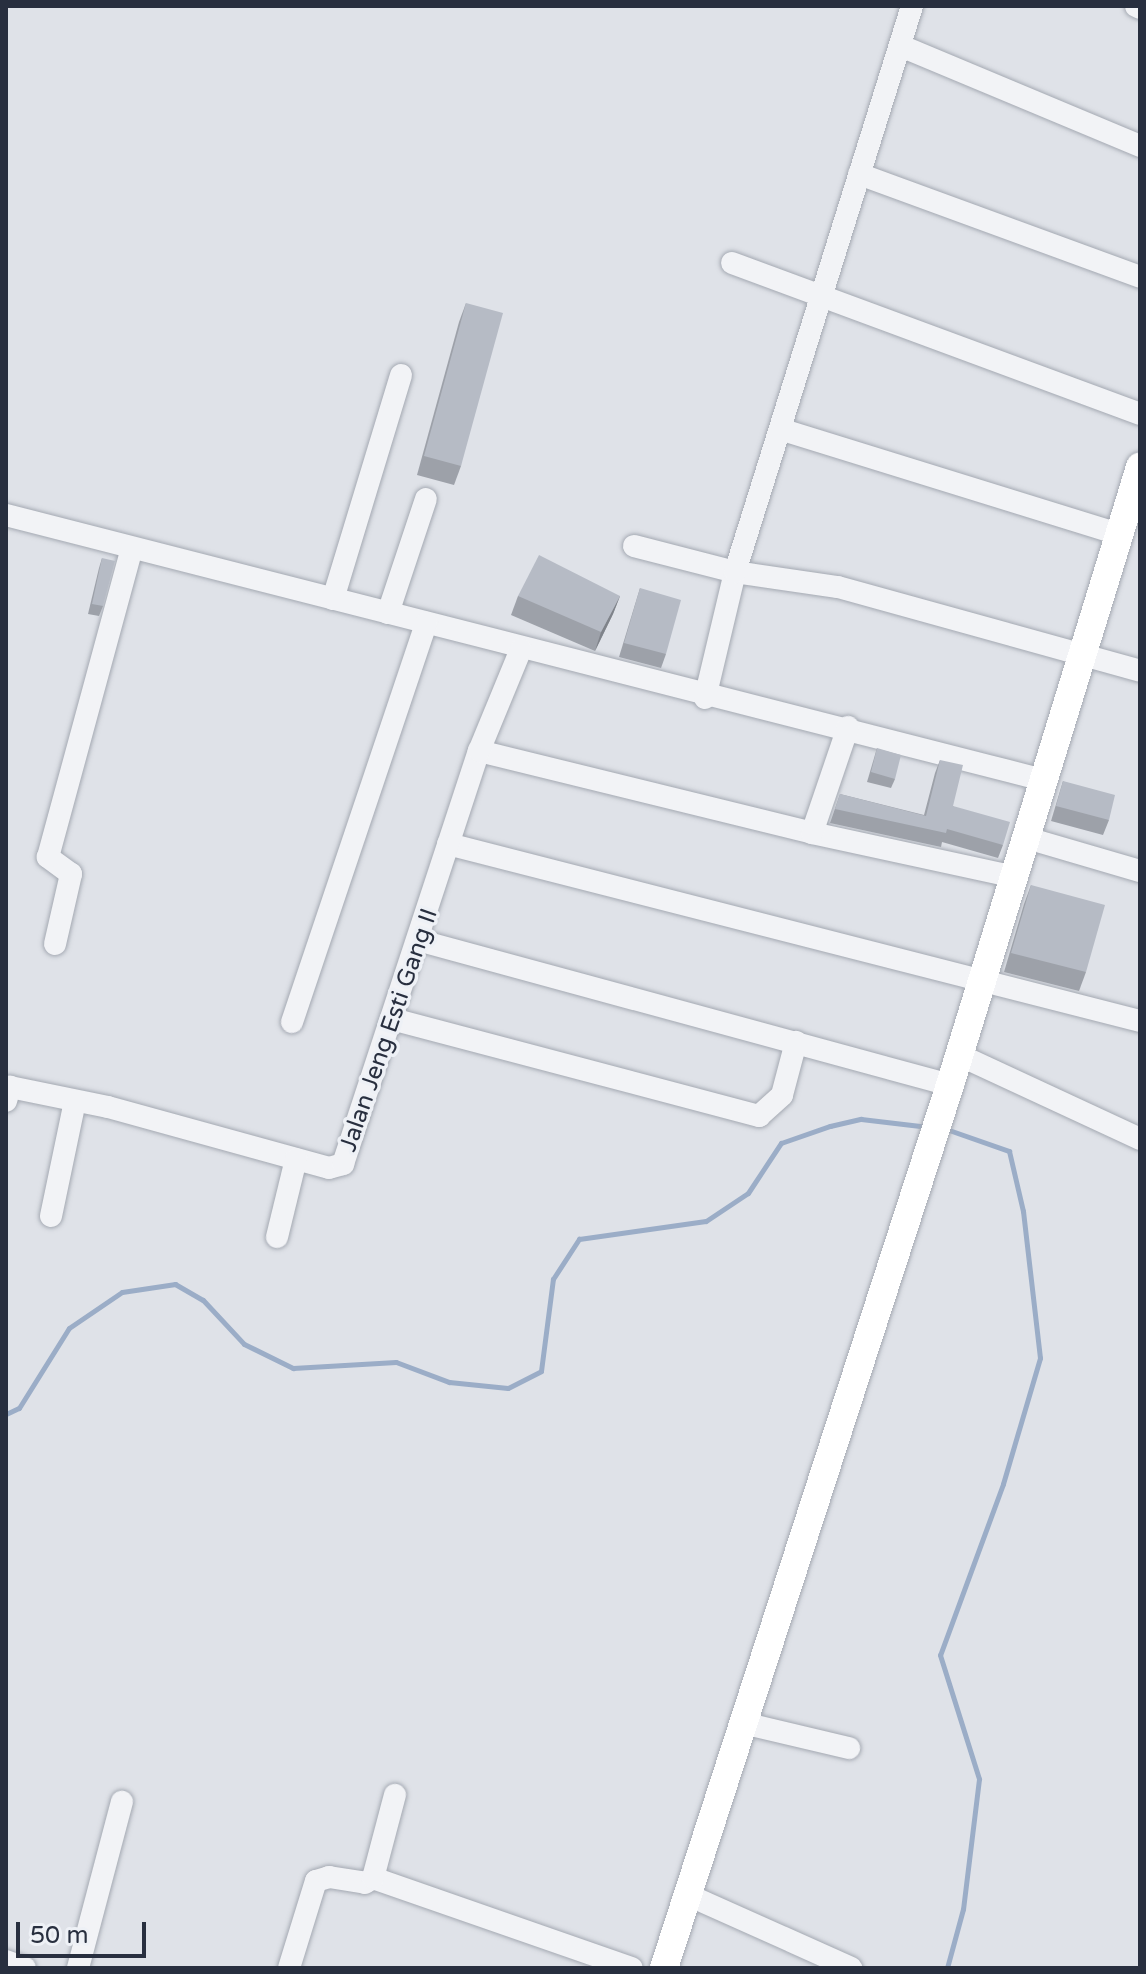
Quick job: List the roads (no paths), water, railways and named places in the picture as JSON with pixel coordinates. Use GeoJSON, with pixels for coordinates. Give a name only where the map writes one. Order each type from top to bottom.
{"type":"FeatureCollection","features":[{"type":"Feature","properties":{"kind":"main road"},"geometry":{"type":"LineString","coordinates":[[664,1968],[1015,877],[1140,467]]}},
{"type":"Feature","properties":{"kind":"street"},"geometry":{"type":"LineString","coordinates":[[705,698],[735,572],[783,430],[912,6]]}},
{"type":"Feature","properties":{"kind":"street"},"geometry":{"type":"LineString","coordinates":[[901,46],[1140,146]]}},
{"type":"Feature","properties":{"kind":"street"},"geometry":{"type":"LineString","coordinates":[[859,174],[1140,277]]}},
{"type":"Feature","properties":{"kind":"street"},"geometry":{"type":"LineString","coordinates":[[732,263],[1140,414]]}},
{"type":"Feature","properties":{"kind":"street"},"geometry":{"type":"LineString","coordinates":[[333,599],[401,375]]}},
{"type":"Feature","properties":{"kind":"street"},"geometry":{"type":"LineString","coordinates":[[783,430],[1120,534]]}},
{"type":"Feature","properties":{"kind":"street"},"geometry":{"type":"LineString","coordinates":[[388,613],[426,499]]}},
{"type":"Feature","properties":{"kind":"street"},"geometry":{"type":"LineString","coordinates":[[6,515],[705,698],[848,727],[1043,780]]}},
{"type":"Feature","properties":{"kind":"street"},"geometry":{"type":"LineString","coordinates":[[634,546],[735,572],[838,587],[1140,671]]}},
{"type":"Feature","properties":{"kind":"street"},"geometry":{"type":"LineString","coordinates":[[55,944],[71,874],[48,857],[132,548]]}},
{"type":"Feature","properties":{"kind":"street"},"geometry":{"type":"LineString","coordinates":[[292,1022],[426,623]]}},
{"type":"Feature","properties":{"kind":"street","name":"Jalan Jeng Esti Gang II"},"geometry":{"type":"LineString","coordinates":[[7,1091],[75,1101],[329,1168],[343,1164],[421,941],[448,844],[479,751],[521,649]]}},
{"type":"Feature","properties":{"kind":"street"},"geometry":{"type":"LineString","coordinates":[[812,833],[848,727]]}},
{"type":"Feature","properties":{"kind":"street"},"geometry":{"type":"LineString","coordinates":[[479,751],[812,833],[1015,877]]}},
{"type":"Feature","properties":{"kind":"street"},"geometry":{"type":"LineString","coordinates":[[1027,838],[1140,871]]}},
{"type":"Feature","properties":{"kind":"street"},"geometry":{"type":"LineString","coordinates":[[448,844],[981,984],[1140,1021]]}},
{"type":"Feature","properties":{"kind":"street"},"geometry":{"type":"LineString","coordinates":[[421,941],[796,1042],[945,1096]]}},
{"type":"Feature","properties":{"kind":"street"},"geometry":{"type":"LineString","coordinates":[[392,1019],[759,1116],[782,1095],[796,1042]]}},
{"type":"Feature","properties":{"kind":"street"},"geometry":{"type":"LineString","coordinates":[[957,1054],[1140,1139]]}},
{"type":"Feature","properties":{"kind":"street"},"geometry":{"type":"LineString","coordinates":[[51,1216],[75,1101]]}},
{"type":"Feature","properties":{"kind":"street"},"geometry":{"type":"LineString","coordinates":[[277,1237],[296,1159]]}},
{"type":"Feature","properties":{"kind":"street"},"geometry":{"type":"LineString","coordinates":[[743,1723],[849,1748]]}},
{"type":"Feature","properties":{"kind":"street"},"geometry":{"type":"LineString","coordinates":[[289,1968],[316,1881],[329,1877],[365,1883],[373,1878],[395,1795]]}},
{"type":"Feature","properties":{"kind":"street"},"geometry":{"type":"LineString","coordinates":[[78,1968],[122,1802]]}},
{"type":"Feature","properties":{"kind":"street"},"geometry":{"type":"LineString","coordinates":[[373,1878],[632,1968]]}},
{"type":"Feature","properties":{"kind":"street"},"geometry":{"type":"LineString","coordinates":[[688,1895],[850,1968]]}},
{"type":"Feature","properties":{"kind":"street"},"geometry":{"type":"LineString","coordinates":[[6,1961],[25,1968]]}},
{"type":"Feature","properties":{"kind":"waterway"},"geometry":{"type":"LineString","coordinates":[[6,1414],[19,1408],[69,1328],[122,1292],[175,1284],[203,1300],[244,1344],[293,1368],[396,1362],[449,1382],[508,1388],[541,1371],[553,1279],[579,1239],[706,1221],[748,1193],[781,1143],[830,1126],[861,1119],[929,1127]]}},
{"type":"Feature","properties":{"kind":"waterway"},"geometry":{"type":"LineString","coordinates":[[946,1129],[1009,1151],[1023,1211],[1040,1358],[1003,1484],[940,1655],[979,1779],[963,1909],[947,1968]]}}]}
